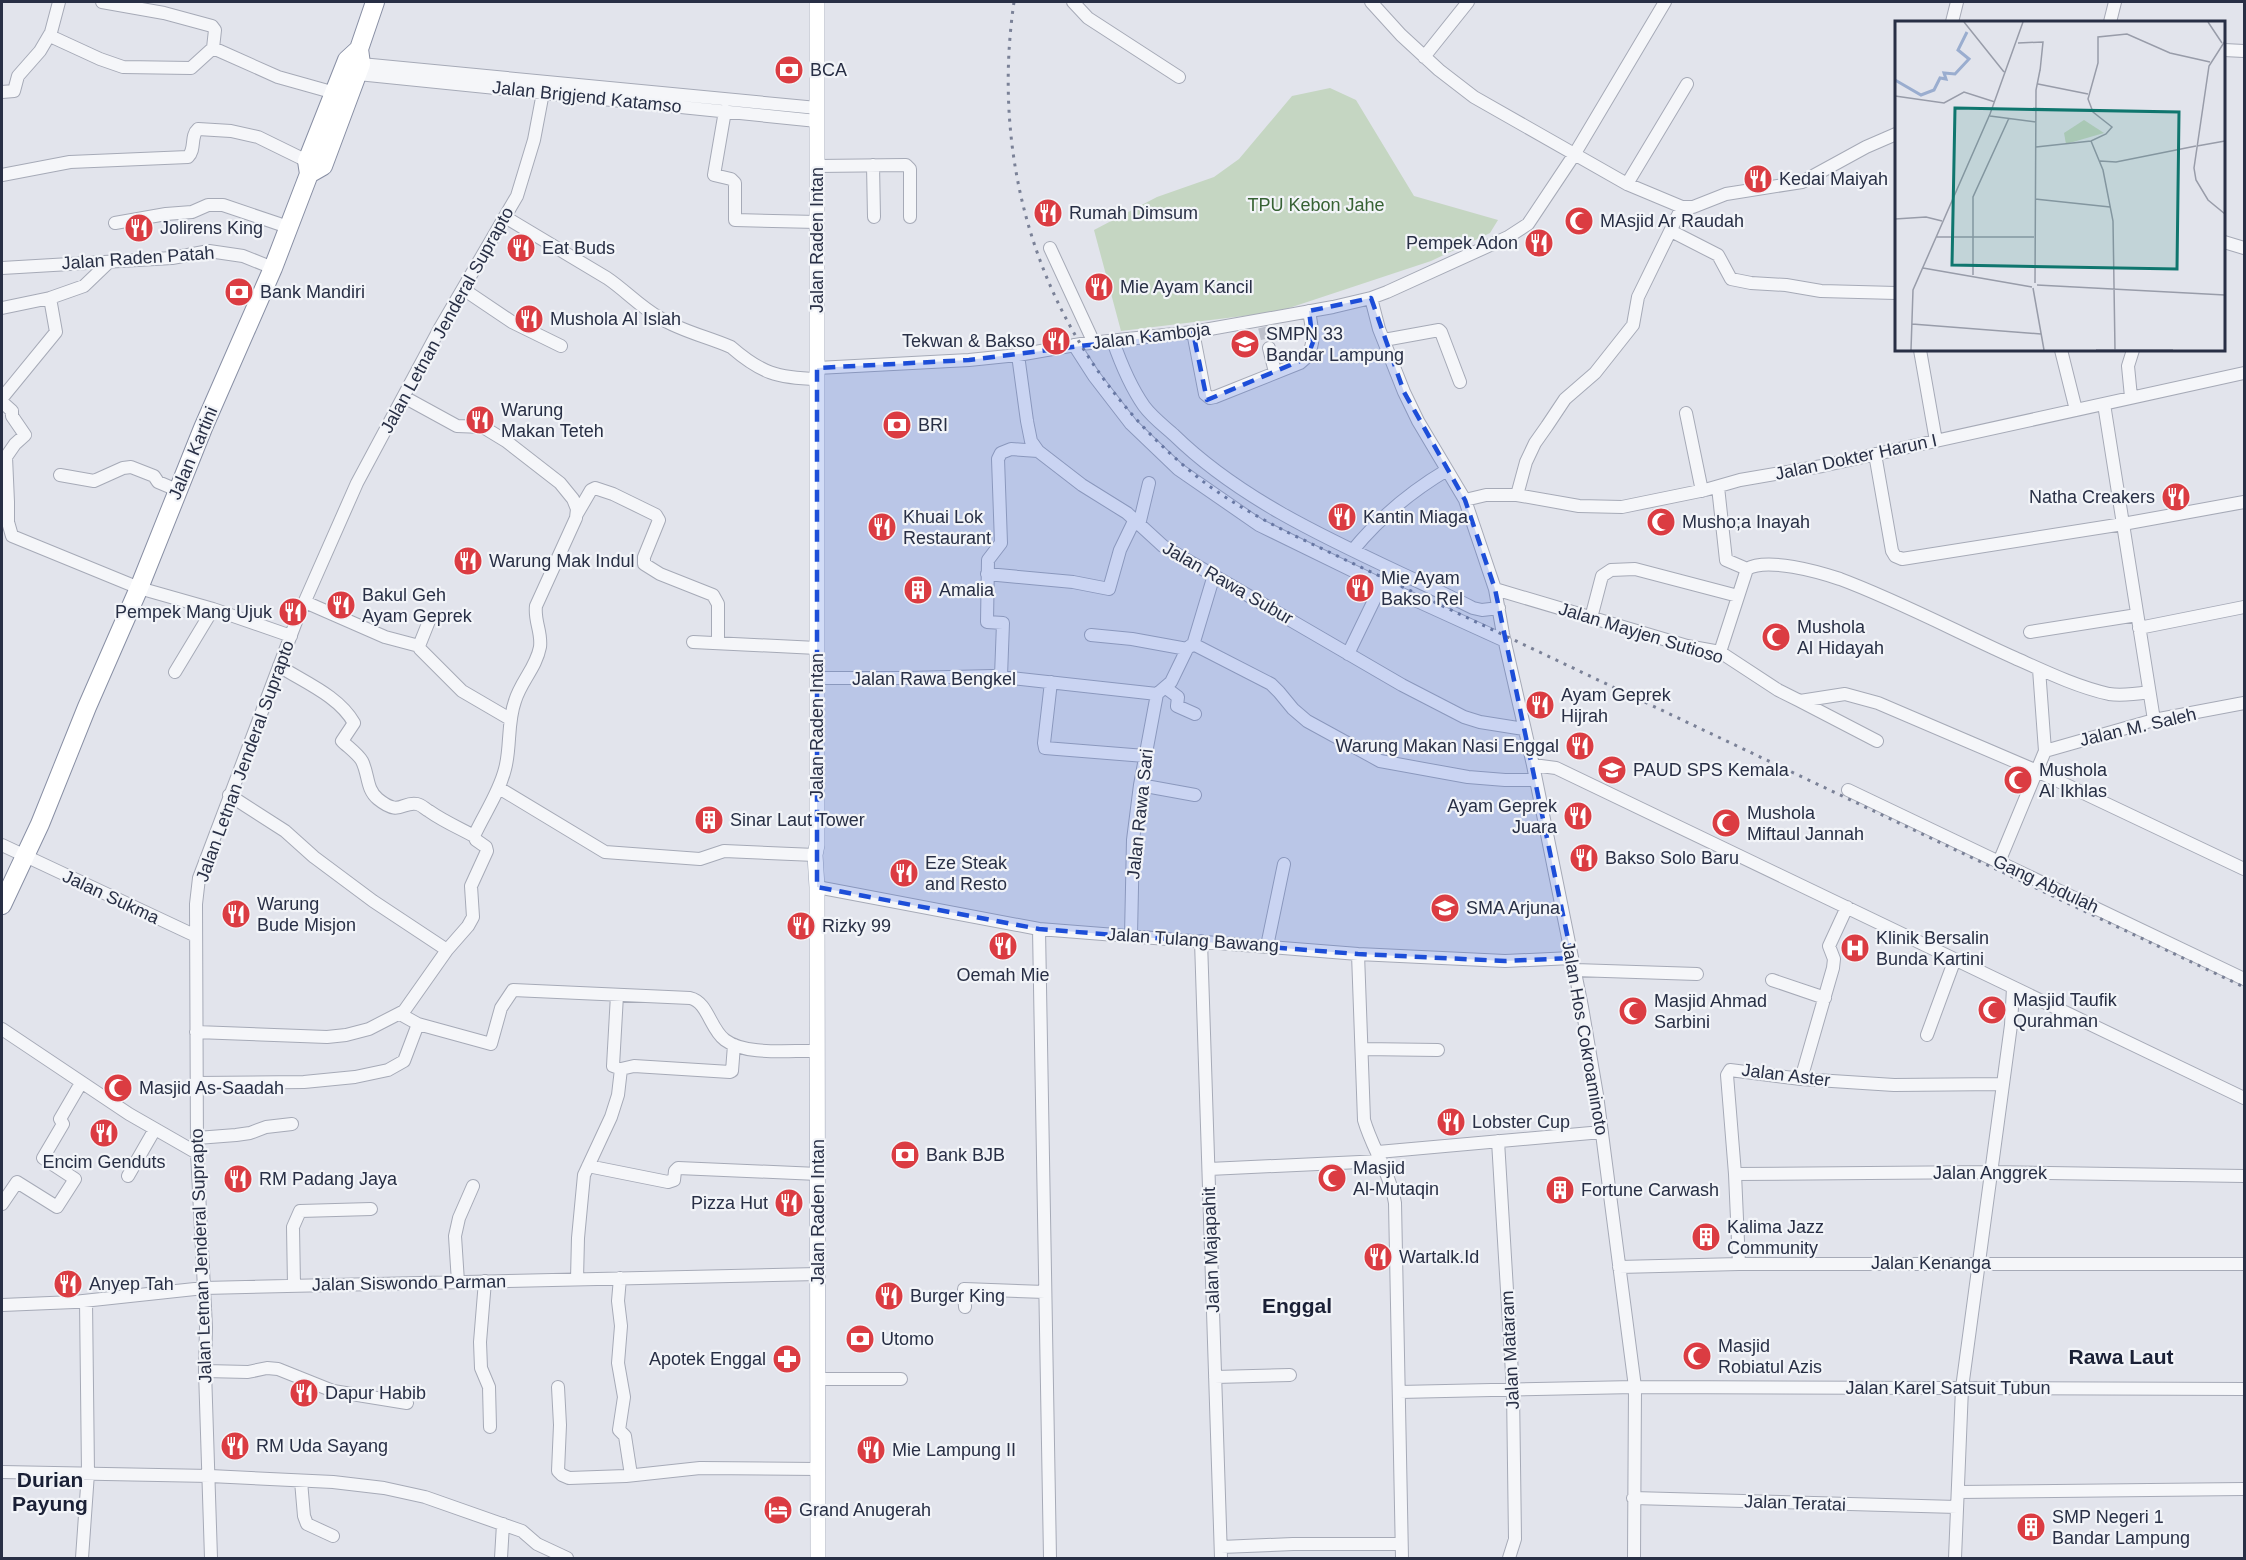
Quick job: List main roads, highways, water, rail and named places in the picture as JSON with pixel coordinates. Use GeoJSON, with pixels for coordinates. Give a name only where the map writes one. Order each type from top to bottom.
{"type":"FeatureCollection","features":[{"type":"Feature","properties":{"kind":"highway","name":"Jalan Kartini"},"geometry":{"type":"LineString","coordinates":[[2,904],[25,857],[139,588],[177,490],[273,268],[347,60],[359,63],[375,2]]}},
{"type":"Feature","properties":{"kind":"highway"},"geometry":{"type":"LineString","coordinates":[[308,167],[323,166],[359,63]]}},
{"type":"Feature","properties":{"kind":"main road","name":"Jalan Raden Intan"},"geometry":{"type":"LineString","coordinates":[[817,2],[817,845],[814,855],[817,887],[818,1558]]}},
{"type":"Feature","properties":{"kind":"tunnel"},"geometry":{"type":"LineString","coordinates":[[1264,327],[1269,348]]}},
{"type":"Feature","properties":{"kind":"railway"},"geometry":{"type":"LineString","coordinates":[[1014,2],[1008,68],[1011,134],[1021,198],[1040,259],[1066,318],[1099,373],[1141,424],[1200,479],[1237,504],[1289,533],[2244,987]]}},
{"type":"Feature","properties":{"kind":"place","name":"BCA"},"geometry":{"type":"Point","coordinates":[789,70]}},
{"type":"Feature","properties":{"kind":"place","name":"Kedai Maiyah"},"geometry":{"type":"Point","coordinates":[1758,179]}},
{"type":"Feature","properties":{"kind":"place","name":"Rumah Dimsum"},"geometry":{"type":"Point","coordinates":[1048,213]}},
{"type":"Feature","properties":{"kind":"place","name":"MAsjid Ar Raudah"},"geometry":{"type":"Point","coordinates":[1579,221]}},
{"type":"Feature","properties":{"kind":"place","name":"Jolirens King"},"geometry":{"type":"Point","coordinates":[139,228]}},
{"type":"Feature","properties":{"kind":"place","name":"Pempek Adon"},"geometry":{"type":"Point","coordinates":[1539,243]}},
{"type":"Feature","properties":{"kind":"place","name":"Eat Buds"},"geometry":{"type":"Point","coordinates":[521,248]}},
{"type":"Feature","properties":{"kind":"place","name":"Mie Ayam Kancil"},"geometry":{"type":"Point","coordinates":[1099,287]}},
{"type":"Feature","properties":{"kind":"place","name":"Bank Mandiri"},"geometry":{"type":"Point","coordinates":[239,292]}},
{"type":"Feature","properties":{"kind":"place","name":"Mushola Al Islah"},"geometry":{"type":"Point","coordinates":[529,319]}},
{"type":"Feature","properties":{"kind":"place","name":"Tekwan & Bakso"},"geometry":{"type":"Point","coordinates":[1056,341]}},
{"type":"Feature","properties":{"kind":"place","name":"SMPN 33 Bandar Lampung"},"geometry":{"type":"Point","coordinates":[1245,344]}},
{"type":"Feature","properties":{"kind":"place","name":"Warung Makan Teteh"},"geometry":{"type":"Point","coordinates":[480,420]}},
{"type":"Feature","properties":{"kind":"place","name":"BRI"},"geometry":{"type":"Point","coordinates":[897,425]}},
{"type":"Feature","properties":{"kind":"place","name":"Natha Creakers"},"geometry":{"type":"Point","coordinates":[2176,497]}},
{"type":"Feature","properties":{"kind":"place","name":"Kantin Miaga"},"geometry":{"type":"Point","coordinates":[1342,517]}},
{"type":"Feature","properties":{"kind":"place","name":"Musho;a Inayah"},"geometry":{"type":"Point","coordinates":[1661,522]}},
{"type":"Feature","properties":{"kind":"place","name":"Khuai Lok Restaurant"},"geometry":{"type":"Point","coordinates":[882,527]}},
{"type":"Feature","properties":{"kind":"place","name":"Warung Mak Indul"},"geometry":{"type":"Point","coordinates":[468,561]}},
{"type":"Feature","properties":{"kind":"place","name":"Mie Ayam Bakso Rel"},"geometry":{"type":"Point","coordinates":[1360,588]}},
{"type":"Feature","properties":{"kind":"place","name":"Amalia"},"geometry":{"type":"Point","coordinates":[918,590]}},
{"type":"Feature","properties":{"kind":"place","name":"Bakul Geh Ayam Geprek"},"geometry":{"type":"Point","coordinates":[341,605]}},
{"type":"Feature","properties":{"kind":"place","name":"Pempek Mang Ujuk"},"geometry":{"type":"Point","coordinates":[293,612]}},
{"type":"Feature","properties":{"kind":"place","name":"Mushola Al Hidayah"},"geometry":{"type":"Point","coordinates":[1776,637]}},
{"type":"Feature","properties":{"kind":"place","name":"Ayam Geprek Hijrah"},"geometry":{"type":"Point","coordinates":[1540,705]}},
{"type":"Feature","properties":{"kind":"place","name":"Warung Makan Nasi Enggal"},"geometry":{"type":"Point","coordinates":[1580,746]}},
{"type":"Feature","properties":{"kind":"place","name":"PAUD SPS Kemala"},"geometry":{"type":"Point","coordinates":[1612,770]}},
{"type":"Feature","properties":{"kind":"place","name":"Mushola Al Ikhlas"},"geometry":{"type":"Point","coordinates":[2018,780]}},
{"type":"Feature","properties":{"kind":"place","name":"Ayam Geprek Juara"},"geometry":{"type":"Point","coordinates":[1578,816]}},
{"type":"Feature","properties":{"kind":"place","name":"Sinar Laut Tower"},"geometry":{"type":"Point","coordinates":[709,820]}},
{"type":"Feature","properties":{"kind":"place","name":"Mushola Miftaul Jannah"},"geometry":{"type":"Point","coordinates":[1726,823]}},
{"type":"Feature","properties":{"kind":"place","name":"Bakso Solo Baru"},"geometry":{"type":"Point","coordinates":[1584,858]}},
{"type":"Feature","properties":{"kind":"place","name":"Eze Steak and Resto"},"geometry":{"type":"Point","coordinates":[904,873]}},
{"type":"Feature","properties":{"kind":"place","name":"SMA Arjuna"},"geometry":{"type":"Point","coordinates":[1445,908]}},
{"type":"Feature","properties":{"kind":"place","name":"Warung Bude Misjon"},"geometry":{"type":"Point","coordinates":[236,914]}},
{"type":"Feature","properties":{"kind":"place","name":"Rizky 99"},"geometry":{"type":"Point","coordinates":[801,926]}},
{"type":"Feature","properties":{"kind":"place","name":"Oemah Mie"},"geometry":{"type":"Point","coordinates":[1003,946]}},
{"type":"Feature","properties":{"kind":"place","name":"Klinik Bersalin Bunda Kartini"},"geometry":{"type":"Point","coordinates":[1855,948]}},
{"type":"Feature","properties":{"kind":"place","name":"Masjid Taufik Qurahman"},"geometry":{"type":"Point","coordinates":[1992,1010]}},
{"type":"Feature","properties":{"kind":"place","name":"Masjid Ahmad Sarbini"},"geometry":{"type":"Point","coordinates":[1633,1011]}},
{"type":"Feature","properties":{"kind":"place","name":"Masjid As-Saadah"},"geometry":{"type":"Point","coordinates":[118,1088]}},
{"type":"Feature","properties":{"kind":"place","name":"Lobster Cup"},"geometry":{"type":"Point","coordinates":[1451,1122]}},
{"type":"Feature","properties":{"kind":"place","name":"Encim Genduts"},"geometry":{"type":"Point","coordinates":[104,1133]}},
{"type":"Feature","properties":{"kind":"place","name":"Bank BJB"},"geometry":{"type":"Point","coordinates":[905,1155]}},
{"type":"Feature","properties":{"kind":"place","name":"Masjid Al-Mutaqin"},"geometry":{"type":"Point","coordinates":[1332,1178]}},
{"type":"Feature","properties":{"kind":"place","name":"RM Padang Jaya"},"geometry":{"type":"Point","coordinates":[238,1179]}},
{"type":"Feature","properties":{"kind":"place","name":"Fortune Carwash"},"geometry":{"type":"Point","coordinates":[1560,1190]}},
{"type":"Feature","properties":{"kind":"place","name":"Pizza Hut"},"geometry":{"type":"Point","coordinates":[789,1203]}},
{"type":"Feature","properties":{"kind":"place","name":"Kalima Jazz Community"},"geometry":{"type":"Point","coordinates":[1706,1237]}},
{"type":"Feature","properties":{"kind":"place","name":"Wartalk.Id"},"geometry":{"type":"Point","coordinates":[1378,1257]}},
{"type":"Feature","properties":{"kind":"place","name":"Anyep Tah"},"geometry":{"type":"Point","coordinates":[68,1284]}},
{"type":"Feature","properties":{"kind":"place","name":"Burger King"},"geometry":{"type":"Point","coordinates":[889,1296]}},
{"type":"Feature","properties":{"kind":"place","name":"Utomo"},"geometry":{"type":"Point","coordinates":[860,1339]}},
{"type":"Feature","properties":{"kind":"place","name":"Masjid Robiatul Azis"},"geometry":{"type":"Point","coordinates":[1697,1356]}},
{"type":"Feature","properties":{"kind":"place","name":"Apotek Enggal"},"geometry":{"type":"Point","coordinates":[787,1359]}},
{"type":"Feature","properties":{"kind":"place","name":"Dapur Habib"},"geometry":{"type":"Point","coordinates":[304,1393]}},
{"type":"Feature","properties":{"kind":"place","name":"RM Uda Sayang"},"geometry":{"type":"Point","coordinates":[235,1446]}},
{"type":"Feature","properties":{"kind":"place","name":"Mie Lampung II"},"geometry":{"type":"Point","coordinates":[871,1450]}},
{"type":"Feature","properties":{"kind":"place","name":"Grand Anugerah"},"geometry":{"type":"Point","coordinates":[778,1510]}},
{"type":"Feature","properties":{"kind":"place","name":"SMP Negeri 1 Bandar Lampung"},"geometry":{"type":"Point","coordinates":[2031,1527]}},
{"type":"Feature","properties":{"kind":"district","name":"Enggal"},"geometry":{"type":"Point","coordinates":[1297,1305]}},
{"type":"Feature","properties":{"kind":"district","name":"Rawa Laut"},"geometry":{"type":"Point","coordinates":[2121,1356]}},
{"type":"Feature","properties":{"kind":"district","name":"Durian Payung"},"geometry":{"type":"Point","coordinates":[50,1491]}},
{"type":"Feature","properties":{"kind":"park label","name":"TPU Kebon Jahe"},"geometry":{"type":"Point","coordinates":[1316,205]}}]}
